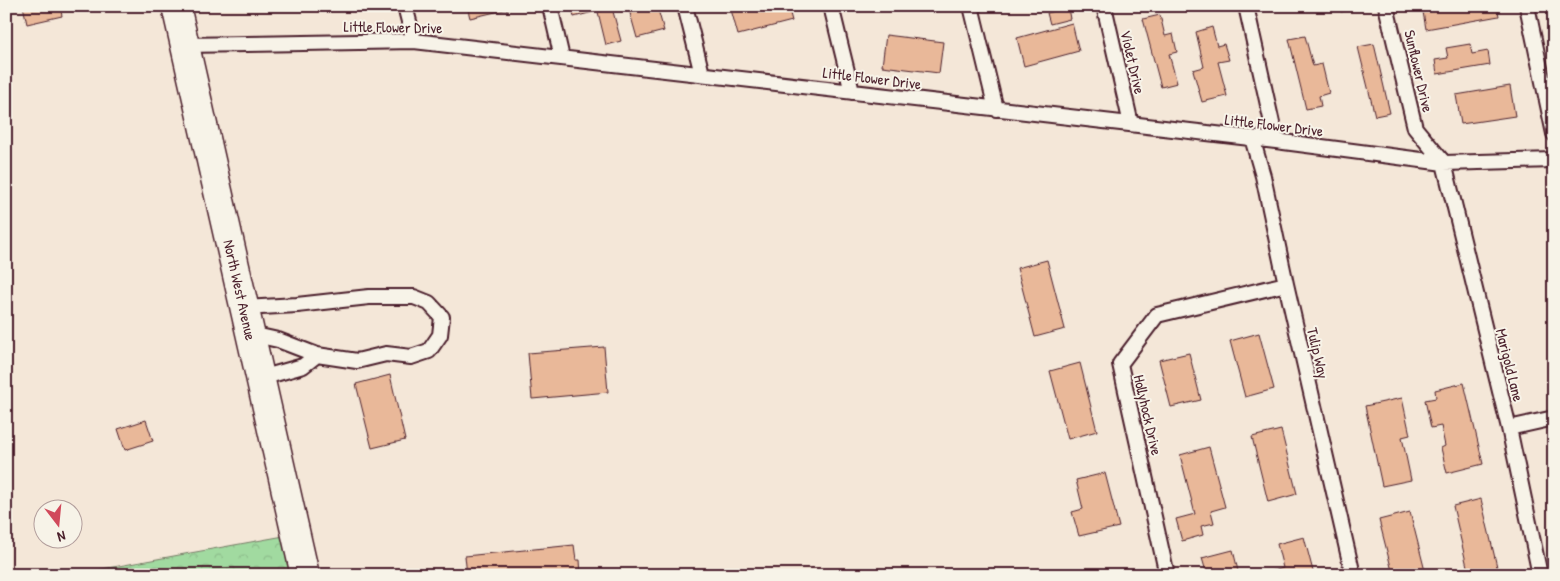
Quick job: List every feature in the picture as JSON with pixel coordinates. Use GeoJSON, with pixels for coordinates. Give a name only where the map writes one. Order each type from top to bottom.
{"type":"FeatureCollection","features":[{"type":"Feature","properties":{"kind":"street","name":"North West Avenue"},"geometry":{"type":"LineString","coordinates":[[176,6],[305,575]]}},
{"type":"Feature","properties":{"kind":"lane"},"geometry":{"type":"LineString","coordinates":[[405,6],[414,41]]}},
{"type":"Feature","properties":{"kind":"lane"},"geometry":{"type":"LineString","coordinates":[[550,6],[562,58]]}},
{"type":"Feature","properties":{"kind":"lane"},"geometry":{"type":"LineString","coordinates":[[686,6],[702,74]]}},
{"type":"Feature","properties":{"kind":"lane"},"geometry":{"type":"LineString","coordinates":[[831,6],[852,92]]}},
{"type":"Feature","properties":{"kind":"lane"},"geometry":{"type":"LineString","coordinates":[[971,6],[996,108]]}},
{"type":"Feature","properties":{"kind":"lane","name":"Violet Drive"},"geometry":{"type":"LineString","coordinates":[[1104,6],[1131,124]]}},
{"type":"Feature","properties":{"kind":"lane"},"geometry":{"type":"LineString","coordinates":[[1246,6],[1276,141]]}},
{"type":"Feature","properties":{"kind":"lane","name":"Sunflower Drive"},"geometry":{"type":"LineString","coordinates":[[1386,6],[1415,128],[1444,163]]}},
{"type":"Feature","properties":{"kind":"lane"},"geometry":{"type":"LineString","coordinates":[[1527,6],[1554,134]]}},
{"type":"Feature","properties":{"kind":"lane","name":"Little Flower Drive"},"geometry":{"type":"LineString","coordinates":[[185,45],[414,41],[1252,138],[1444,163],[1554,160]]}},
{"type":"Feature","properties":{"kind":"lane","name":"Tulip Way"},"geometry":{"type":"LineString","coordinates":[[1252,138],[1263,176],[1352,575]]}},
{"type":"Feature","properties":{"kind":"lane","name":"Marigold Lane"},"geometry":{"type":"LineString","coordinates":[[1444,163],[1509,428],[1540,575]]}},
{"type":"Feature","properties":{"kind":"lane","name":"Hollyhock Drive"},"geometry":{"type":"LineString","coordinates":[[1167,575],[1120,364],[1157,315],[1286,284]]}},
{"type":"Feature","properties":{"kind":"lane"},"geometry":{"type":"LineString","coordinates":[[245,308],[297,305],[369,297],[414,297],[429,302],[442,318],[440,335],[429,351],[410,357],[386,354],[357,361],[317,355],[278,340],[251,334]]}},
{"type":"Feature","properties":{"kind":"lane"},"geometry":{"type":"LineString","coordinates":[[261,378],[303,366],[317,355]]}},
{"type":"Feature","properties":{"kind":"lane"},"geometry":{"type":"LineString","coordinates":[[1509,428],[1554,418]]}},
{"type":"Feature","properties":{"kind":"green space"},"geometry":{"type":"Polygon","coordinates":[[[295,534],[303,575],[69,575],[295,534]]]}},
{"type":"Feature","properties":{"kind":"building"},"geometry":{"type":"Polygon","coordinates":[[[23,6],[60,6],[62,16],[27,24],[23,6]]]}},
{"type":"Feature","properties":{"kind":"building"},"geometry":{"type":"Polygon","coordinates":[[[310,6],[340,6],[311,11],[310,6]]]}},
{"type":"Feature","properties":{"kind":"building"},"geometry":{"type":"Polygon","coordinates":[[[467,6],[517,6],[517,7],[470,18],[467,6]]]}},
{"type":"Feature","properties":{"kind":"building"},"geometry":{"type":"Polygon","coordinates":[[[571,6],[591,6],[593,12],[574,17],[571,6]]]}},
{"type":"Feature","properties":{"kind":"building"},"geometry":{"type":"Polygon","coordinates":[[[628,6],[657,6],[664,31],[637,38],[628,6]]]}},
{"type":"Feature","properties":{"kind":"building"},"geometry":{"type":"Polygon","coordinates":[[[730,6],[788,6],[792,21],[738,35],[730,6]]]}},
{"type":"Feature","properties":{"kind":"building"},"geometry":{"type":"Polygon","coordinates":[[[1340,6],[1356,6],[1357,8],[1341,12],[1340,6]]]}},
{"type":"Feature","properties":{"kind":"building"},"geometry":{"type":"Polygon","coordinates":[[[1441,6],[1464,6],[1464,8],[1497,6],[1499,16],[1426,29],[1423,12],[1441,9],[1441,6]]]}},
{"type":"Feature","properties":{"kind":"building"},"geometry":{"type":"Polygon","coordinates":[[[612,8],[621,41],[606,45],[598,12],[612,8]]]}},
{"type":"Feature","properties":{"kind":"building"},"geometry":{"type":"Polygon","coordinates":[[[1068,8],[1070,19],[1050,24],[1047,13],[1068,8]]]}},
{"type":"Feature","properties":{"kind":"building"},"geometry":{"type":"Polygon","coordinates":[[[1160,15],[1165,36],[1173,34],[1177,52],[1169,54],[1177,83],[1161,87],[1143,19],[1160,15]]]}},
{"type":"Feature","properties":{"kind":"building"},"geometry":{"type":"Polygon","coordinates":[[[1072,23],[1079,51],[1024,66],[1017,38],[1072,23]]]}},
{"type":"Feature","properties":{"kind":"building"},"geometry":{"type":"Polygon","coordinates":[[[1212,27],[1217,46],[1224,44],[1229,60],[1218,62],[1227,96],[1202,102],[1193,70],[1204,67],[1196,32],[1212,27]]]}},
{"type":"Feature","properties":{"kind":"building"},"geometry":{"type":"Polygon","coordinates":[[[886,35],[943,42],[939,73],[882,66],[886,35]]]}},
{"type":"Feature","properties":{"kind":"building"},"geometry":{"type":"Polygon","coordinates":[[[1305,36],[1313,66],[1322,64],[1329,93],[1319,96],[1321,106],[1306,109],[1289,39],[1305,36]]]}},
{"type":"Feature","properties":{"kind":"building"},"geometry":{"type":"Polygon","coordinates":[[[1374,44],[1390,113],[1375,116],[1358,47],[1374,44]]]}},
{"type":"Feature","properties":{"kind":"building"},"geometry":{"type":"Polygon","coordinates":[[[1470,44],[1472,54],[1488,51],[1490,65],[1437,74],[1435,60],[1448,58],[1446,48],[1470,44]]]}},
{"type":"Feature","properties":{"kind":"building"},"geometry":{"type":"Polygon","coordinates":[[[1510,86],[1515,116],[1461,124],[1456,95],[1510,86]]]}},
{"type":"Feature","properties":{"kind":"building"},"geometry":{"type":"Polygon","coordinates":[[[1047,260],[1065,329],[1035,337],[1017,268],[1047,260]]]}},
{"type":"Feature","properties":{"kind":"building"},"geometry":{"type":"Polygon","coordinates":[[[1259,333],[1274,389],[1245,397],[1230,341],[1259,333]]]}},
{"type":"Feature","properties":{"kind":"building"},"geometry":{"type":"Polygon","coordinates":[[[604,347],[608,392],[532,399],[528,353],[604,347]]]}},
{"type":"Feature","properties":{"kind":"building"},"geometry":{"type":"Polygon","coordinates":[[[1189,353],[1201,400],[1171,407],[1159,360],[1189,353]]]}},
{"type":"Feature","properties":{"kind":"building"},"geometry":{"type":"Polygon","coordinates":[[[1080,363],[1097,431],[1068,439],[1050,371],[1080,363]]]}},
{"type":"Feature","properties":{"kind":"building"},"geometry":{"type":"Polygon","coordinates":[[[390,375],[405,440],[372,448],[356,384],[390,375]]]}},
{"type":"Feature","properties":{"kind":"building"},"geometry":{"type":"Polygon","coordinates":[[[1464,383],[1483,464],[1447,473],[1441,448],[1445,446],[1441,426],[1431,428],[1425,400],[1436,398],[1435,390],[1464,383]]]}},
{"type":"Feature","properties":{"kind":"building"},"geometry":{"type":"Polygon","coordinates":[[[1402,398],[1410,435],[1402,437],[1411,480],[1382,486],[1365,406],[1402,398]]]}},
{"type":"Feature","properties":{"kind":"building"},"geometry":{"type":"Polygon","coordinates":[[[146,420],[153,441],[125,450],[118,429],[146,420]]]}},
{"type":"Feature","properties":{"kind":"building"},"geometry":{"type":"Polygon","coordinates":[[[1281,430],[1297,494],[1268,502],[1252,437],[1281,430]]]}},
{"type":"Feature","properties":{"kind":"building"},"geometry":{"type":"Polygon","coordinates":[[[1209,447],[1225,507],[1211,511],[1214,523],[1201,526],[1203,535],[1182,541],[1176,519],[1195,514],[1180,455],[1209,447]]]}},
{"type":"Feature","properties":{"kind":"building"},"geometry":{"type":"Polygon","coordinates":[[[1105,473],[1119,527],[1079,536],[1072,512],[1083,509],[1076,480],[1105,473]]]}},
{"type":"Feature","properties":{"kind":"building"},"geometry":{"type":"Polygon","coordinates":[[[1481,499],[1498,571],[1483,575],[1469,575],[1453,506],[1481,499]]]}},
{"type":"Feature","properties":{"kind":"building"},"geometry":{"type":"Polygon","coordinates":[[[1410,512],[1425,571],[1411,575],[1393,575],[1379,520],[1410,512]]]}},
{"type":"Feature","properties":{"kind":"building"},"geometry":{"type":"Polygon","coordinates":[[[1304,537],[1314,575],[1271,575],[1270,572],[1283,568],[1277,544],[1304,537]]]}},
{"type":"Feature","properties":{"kind":"building"},"geometry":{"type":"Polygon","coordinates":[[[574,545],[576,560],[580,560],[581,575],[467,575],[465,556],[574,545]]]}},
{"type":"Feature","properties":{"kind":"building"},"geometry":{"type":"Polygon","coordinates":[[[1233,550],[1239,575],[1207,575],[1202,558],[1233,550]]]}}]}
